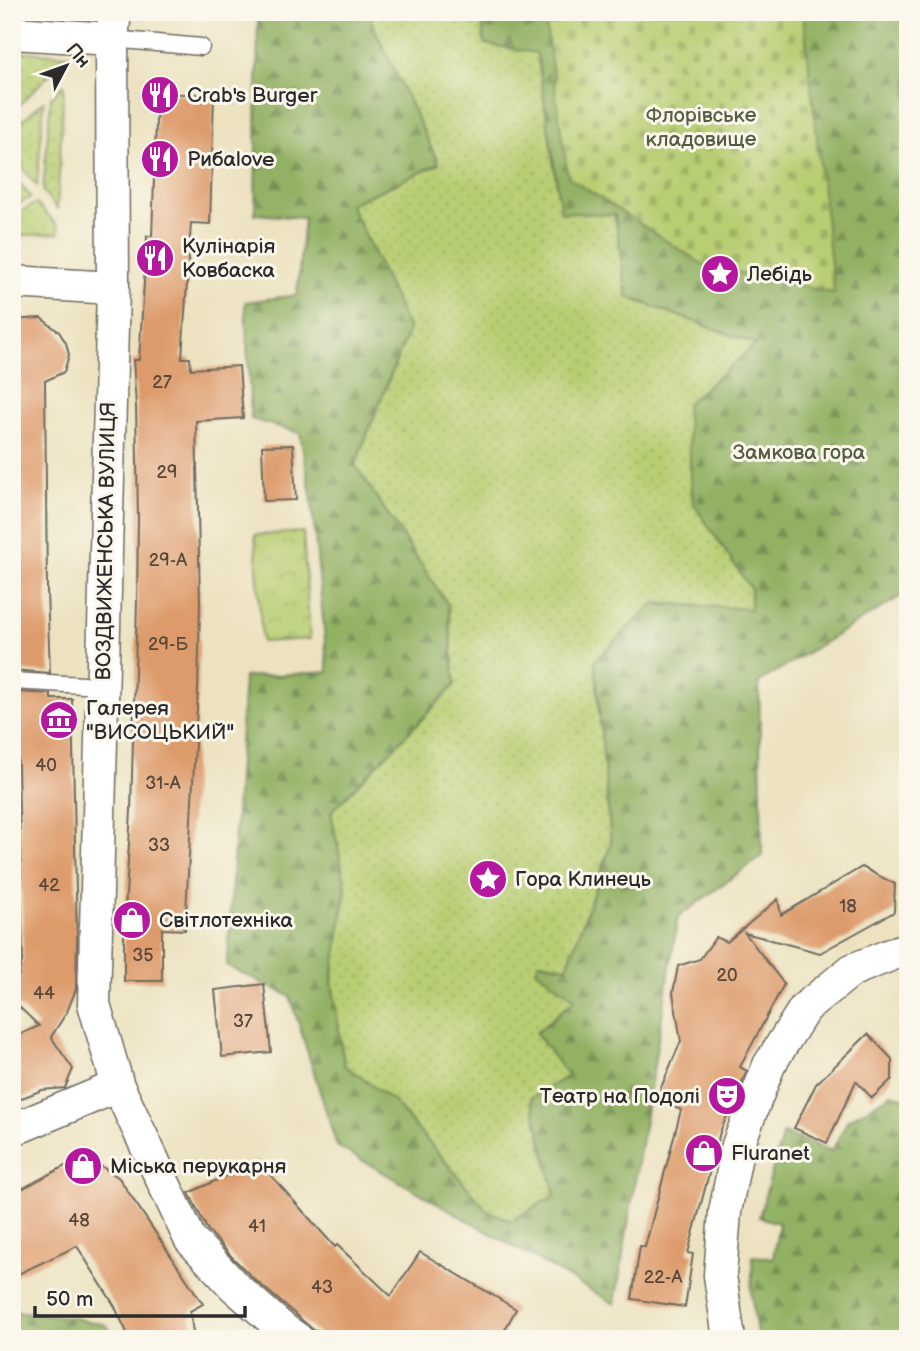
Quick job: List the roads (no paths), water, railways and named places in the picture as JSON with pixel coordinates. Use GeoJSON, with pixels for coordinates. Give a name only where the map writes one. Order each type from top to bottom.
{"type":"FeatureCollection","features":[{"type":"Feature","properties":{"kind":"street"},"geometry":{"type":"LineString","coordinates":[[12,33],[114,26]]}},
{"type":"Feature","properties":{"kind":"street","name":"ВОЗДВИЖЕНСЬКА ВУЛИЦЯ"},"geometry":{"type":"LineString","coordinates":[[114,26],[113,288],[94,1004],[118,1086],[190,1239],[235,1287],[297,1339]]}},
{"type":"Feature","properties":{"kind":"street"},"geometry":{"type":"LineString","coordinates":[[12,282],[113,288]]}},
{"type":"Feature","properties":{"kind":"street"},"geometry":{"type":"LineString","coordinates":[[729,1339],[720,1275],[725,1212],[738,1145],[769,1065],[805,1008],[852,971],[908,948]]}},
{"type":"Feature","properties":{"kind":"street"},"geometry":{"type":"LineString","coordinates":[[12,1130],[118,1086]]}},
{"type":"Feature","properties":{"kind":"lane"},"geometry":{"type":"LineString","coordinates":[[114,26],[201,47]]}},
{"type":"Feature","properties":{"kind":"lane"},"geometry":{"type":"LineString","coordinates":[[12,681],[103,686]]}},
{"type":"Feature","properties":{"kind":"place","name":"Crab's Burger"},"geometry":{"type":"Point","coordinates":[160,95]}},
{"type":"Feature","properties":{"kind":"place","name":"Рибаlove"},"geometry":{"type":"Point","coordinates":[160,159]}},
{"type":"Feature","properties":{"kind":"place","name":"Кулінарія Ковбаска"},"geometry":{"type":"Point","coordinates":[155,258]}},
{"type":"Feature","properties":{"kind":"place","name":"Лебідь"},"geometry":{"type":"Point","coordinates":[720,274]}},
{"type":"Feature","properties":{"kind":"place","name":"Галерея \"ВИСОЦЬКИЙ\""},"geometry":{"type":"Point","coordinates":[59,720]}},
{"type":"Feature","properties":{"kind":"place","name":"Гора Клинець"},"geometry":{"type":"Point","coordinates":[488,879]}},
{"type":"Feature","properties":{"kind":"place","name":"Світлотехніка"},"geometry":{"type":"Point","coordinates":[132,920]}},
{"type":"Feature","properties":{"kind":"place","name":"Театр на Подолі"},"geometry":{"type":"Point","coordinates":[727,1096]}},
{"type":"Feature","properties":{"kind":"place","name":"Fluranet"},"geometry":{"type":"Point","coordinates":[704,1153]}},
{"type":"Feature","properties":{"kind":"place","name":"Міська перукарня"},"geometry":{"type":"Point","coordinates":[83,1166]}},
{"type":"Feature","properties":{"kind":"park label","name":"Флорівське кладовище"},"geometry":{"type":"Point","coordinates":[701,127]}},
{"type":"Feature","properties":{"kind":"park label","name":"Замкова гора"},"geometry":{"type":"Point","coordinates":[799,452]}}]}
